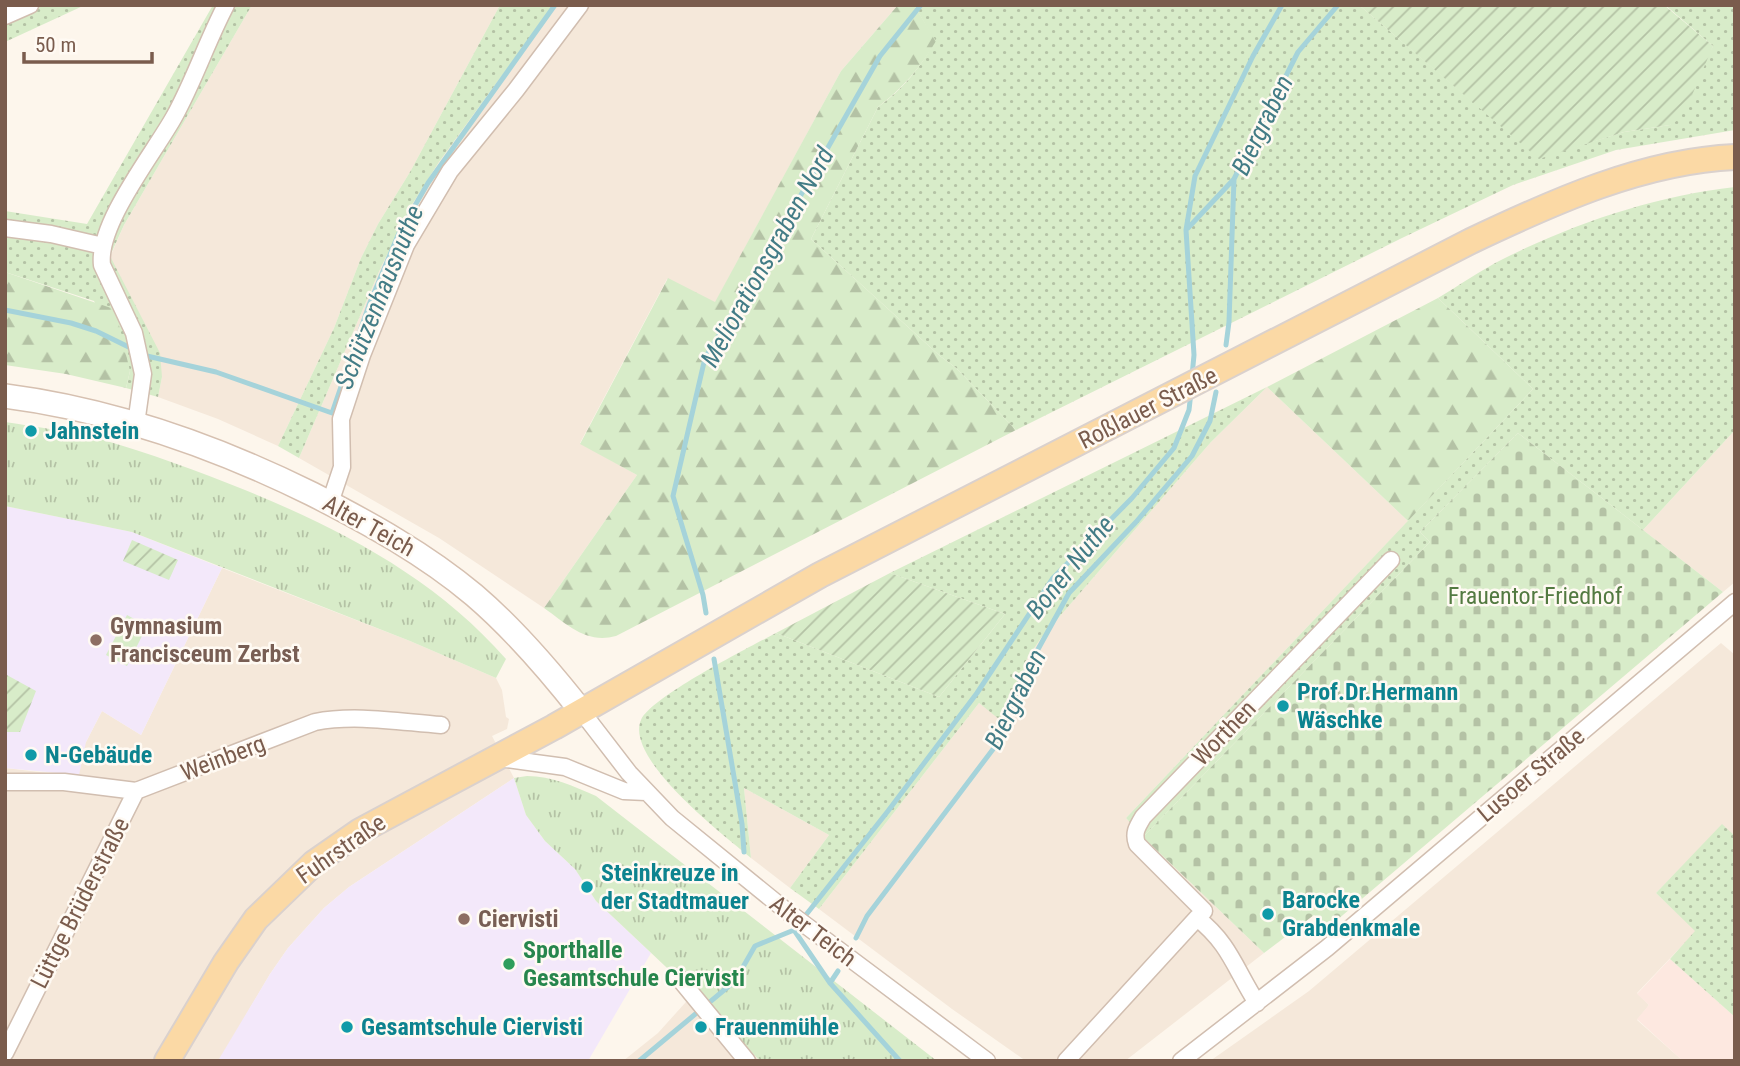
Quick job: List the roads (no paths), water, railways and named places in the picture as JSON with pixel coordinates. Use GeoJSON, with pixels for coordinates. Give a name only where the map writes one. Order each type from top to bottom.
{"type":"FeatureCollection","features":[{"type":"Feature","properties":{"kind":"main road","name":"Roßlauer Straße"},"geometry":{"type":"LineString","coordinates":[[582,712],[820,575],[1416,268],[1545,207],[1604,186],[1690,162],[1735,157]]}},
{"type":"Feature","properties":{"kind":"main road","name":"Alter Teich"},"geometry":{"type":"LineString","coordinates":[[5,397],[61,405],[136,424],[246,463],[330,503],[405,545],[475,596],[531,650],[582,712]]}},
{"type":"Feature","properties":{"kind":"main road","name":"Fuhrstraße"},"geometry":{"type":"LineString","coordinates":[[167,1061],[240,940],[293,880],[359,831],[582,712]]}},
{"type":"Feature","properties":{"kind":"street"},"geometry":{"type":"LineString","coordinates":[[5,16],[30,5]]}},
{"type":"Feature","properties":{"kind":"street"},"geometry":{"type":"LineString","coordinates":[[136,424],[143,383],[140,363],[134,333],[102,265],[103,246],[121,203],[175,116],[226,5]]}},
{"type":"Feature","properties":{"kind":"street"},"geometry":{"type":"LineString","coordinates":[[330,503],[342,467],[341,419],[362,355],[406,244],[450,171],[580,5]]}},
{"type":"Feature","properties":{"kind":"street"},"geometry":{"type":"LineString","coordinates":[[5,228],[51,234],[103,246]]}},
{"type":"Feature","properties":{"kind":"street","name":"Worthen"},"geometry":{"type":"LineString","coordinates":[[1257,1003],[1227,948],[1215,932],[1137,844],[1136,829],[1143,817],[1391,560]]}},
{"type":"Feature","properties":{"kind":"street","name":"Lusoer Straße"},"geometry":{"type":"LineString","coordinates":[[1181,1061],[1327,948],[1735,603]]}},
{"type":"Feature","properties":{"kind":"street","name":"Alter Teich"},"geometry":{"type":"LineString","coordinates":[[582,712],[646,792],[707,848],[809,929],[987,1061]]}},
{"type":"Feature","properties":{"kind":"street","name":"Weinberg"},"geometry":{"type":"LineString","coordinates":[[5,782],[64,782],[136,791],[315,722],[372,720],[441,725]]}},
{"type":"Feature","properties":{"kind":"street"},"geometry":{"type":"LineString","coordinates":[[499,758],[565,767],[624,791],[646,792]]}},
{"type":"Feature","properties":{"kind":"street","name":"Lüttge Brüderstraße"},"geometry":{"type":"LineString","coordinates":[[5,1053],[136,791]]}},
{"type":"Feature","properties":{"kind":"street"},"geometry":{"type":"LineString","coordinates":[[1066,1061],[1200,914]]}},
{"type":"Feature","properties":{"kind":"street"},"geometry":{"type":"LineString","coordinates":[[678,977],[747,1061]]}},
{"type":"Feature","properties":{"kind":"waterway","name":"Schützenhausnuthe"},"geometry":{"type":"LineString","coordinates":[[5,310],[71,323],[96,331],[147,356],[216,372],[332,413],[369,305],[399,233],[428,183],[555,5]]}},
{"type":"Feature","properties":{"kind":"waterway","name":"Meliorationsgraben Nord"},"geometry":{"type":"LineString","coordinates":[[706,613],[673,496],[705,358],[880,56],[921,5]]}},
{"type":"Feature","properties":{"kind":"waterway","name":"Boner Nuthe"},"geometry":{"type":"LineString","coordinates":[[1192,376],[1194,355],[1186,230],[1195,176],[1253,56],[1282,5]]}},
{"type":"Feature","properties":{"kind":"waterway","name":"Biergraben"},"geometry":{"type":"LineString","coordinates":[[1226,345],[1234,179],[1298,52],[1338,5]]}},
{"type":"Feature","properties":{"kind":"waterway"},"geometry":{"type":"LineString","coordinates":[[1188,228],[1234,179]]}},
{"type":"Feature","properties":{"kind":"waterway","name":"Boner Nuthe"},"geometry":{"type":"LineString","coordinates":[[639,1061],[735,981],[755,946],[794,930],[977,693],[1053,578],[1132,498],[1174,448],[1189,410],[1191,392]]}},
{"type":"Feature","properties":{"kind":"waterway","name":"Biergraben"},"geometry":{"type":"LineString","coordinates":[[856,938],[867,916],[1003,736],[1020,682],[1069,593],[1136,522],[1192,456],[1210,421],[1216,392]]}},
{"type":"Feature","properties":{"kind":"waterway","name":"Meliorationsgraben Nord"},"geometry":{"type":"LineString","coordinates":[[714,659],[742,824],[744,852]]}},
{"type":"Feature","properties":{"kind":"waterway","name":"Boner Nuthe"},"geometry":{"type":"LineString","coordinates":[[794,930],[830,983],[900,1061]]}},
{"type":"Feature","properties":{"kind":"waterway","name":"Biergraben"},"geometry":{"type":"LineString","coordinates":[[830,983],[838,971]]}},
{"type":"Feature","properties":{"kind":"place","name":"Jahnstein"},"geometry":{"type":"Point","coordinates":[31,431]}},
{"type":"Feature","properties":{"kind":"place","name":"Gymnasium Francisceum Zerbst"},"geometry":{"type":"Point","coordinates":[96,640]}},
{"type":"Feature","properties":{"kind":"place","name":"Prof.Dr.Hermann Wäschke"},"geometry":{"type":"Point","coordinates":[1283,706]}},
{"type":"Feature","properties":{"kind":"place","name":"N-Gebäude"},"geometry":{"type":"Point","coordinates":[31,755]}},
{"type":"Feature","properties":{"kind":"place","name":"Steinkreuze in der Stadtmauer"},"geometry":{"type":"Point","coordinates":[587,887]}},
{"type":"Feature","properties":{"kind":"place","name":"Barocke Grabdenkmale"},"geometry":{"type":"Point","coordinates":[1268,914]}},
{"type":"Feature","properties":{"kind":"place","name":"Ciervisti"},"geometry":{"type":"Point","coordinates":[464,919]}},
{"type":"Feature","properties":{"kind":"place","name":"Sporthalle Gesamtschule Ciervisti"},"geometry":{"type":"Point","coordinates":[509,964]}},
{"type":"Feature","properties":{"kind":"place","name":"Gesamtschule Ciervisti"},"geometry":{"type":"Point","coordinates":[347,1027]}},
{"type":"Feature","properties":{"kind":"place","name":"Frauenmühle"},"geometry":{"type":"Point","coordinates":[701,1027]}},
{"type":"Feature","properties":{"kind":"park label","name":"Frauentor-Friedhof"},"geometry":{"type":"Point","coordinates":[1535,596]}}]}
